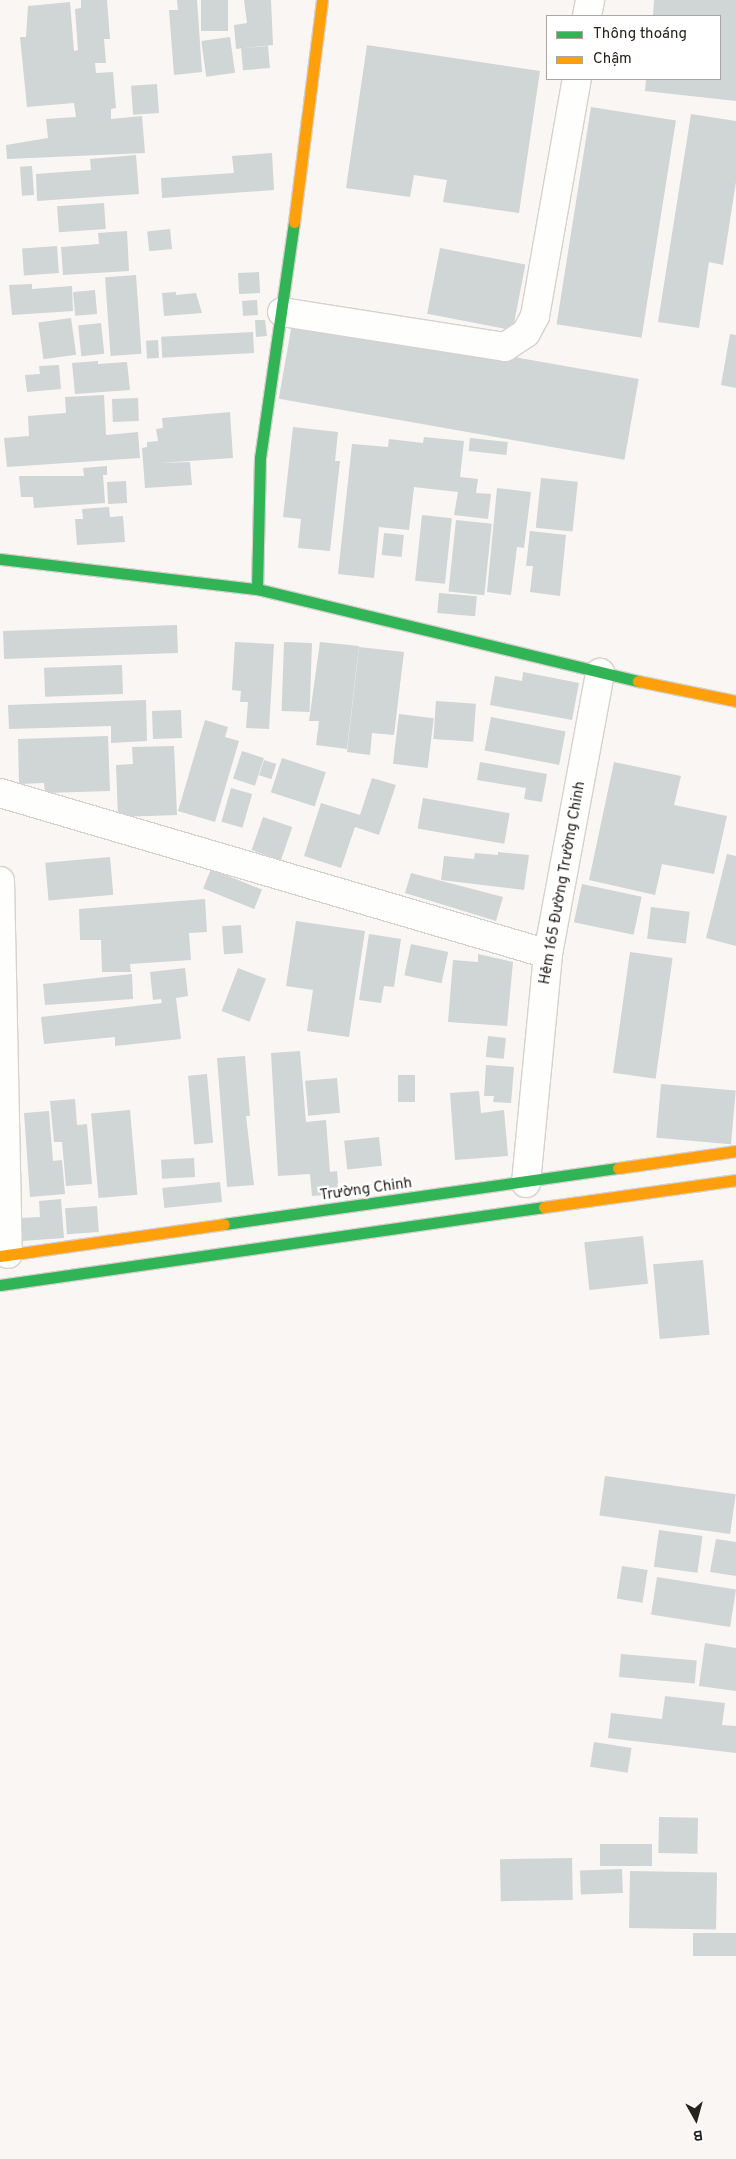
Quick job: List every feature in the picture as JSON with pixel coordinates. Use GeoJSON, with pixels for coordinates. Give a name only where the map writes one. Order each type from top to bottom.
{"type":"FeatureCollection","features":[{"type":"Feature","properties":{"kind":"street"},"geometry":{"type":"LineString","coordinates":[[257,589],[260,458],[282,312],[322,0]]}},
{"type":"Feature","properties":{"kind":"street"},"geometry":{"type":"LineString","coordinates":[[587,15],[590,0]]}},
{"type":"Feature","properties":{"kind":"street"},"geometry":{"type":"LineString","coordinates":[[282,312],[505,347],[526,334],[535,316],[576,80]]}},
{"type":"Feature","properties":{"kind":"street"},"geometry":{"type":"LineString","coordinates":[[0,559],[257,589],[600,673],[736,701]]}},
{"type":"Feature","properties":{"kind":"street","name":"Hẻm 165 Đường Trường Chinh"},"geometry":{"type":"LineString","coordinates":[[526,1184],[548,954],[600,673]]}},
{"type":"Feature","properties":{"kind":"street"},"geometry":{"type":"LineString","coordinates":[[0,793],[548,954]]}},
{"type":"Feature","properties":{"kind":"street"},"geometry":{"type":"LineString","coordinates":[[0,881],[4,1255]]}},
{"type":"Feature","properties":{"kind":"street","name":"Trường Chinh"},"geometry":{"type":"LineString","coordinates":[[4,1255],[526,1184],[736,1151]]}},
{"type":"Feature","properties":{"kind":"street"},"geometry":{"type":"LineString","coordinates":[[0,1285],[736,1180]]}},
{"type":"Feature","properties":{"kind":"building"},"geometry":{"type":"Polygon","coordinates":[[[81,0],[107,0],[110,39],[104,39],[106,63],[95,63],[96,73],[113,72],[116,108],[111,109],[111,119],[142,116],[145,153],[7,159],[6,145],[48,138],[46,119],[76,117],[74,103],[27,107],[20,37],[26,37],[28,6],[70,2],[74,51],[78,50],[75,9],[81,8],[81,0]]]}},
{"type":"Feature","properties":{"kind":"building"},"geometry":{"type":"Polygon","coordinates":[[[177,0],[197,0],[202,72],[174,75],[169,10],[178,10],[177,0]]]}},
{"type":"Feature","properties":{"kind":"building"},"geometry":{"type":"Polygon","coordinates":[[[201,0],[228,0],[228,31],[201,31],[201,0]]]}},
{"type":"Feature","properties":{"kind":"building"},"geometry":{"type":"Polygon","coordinates":[[[244,0],[271,0],[273,45],[236,49],[234,25],[247,23],[244,0]]]}},
{"type":"Feature","properties":{"kind":"building"},"geometry":{"type":"Polygon","coordinates":[[[654,0],[736,0],[736,101],[645,91],[646,80],[721,80],[721,15],[653,15],[654,0]]]}},
{"type":"Feature","properties":{"kind":"building"},"geometry":{"type":"Polygon","coordinates":[[[230,37],[235,73],[206,77],[201,41],[230,37]]]}},
{"type":"Feature","properties":{"kind":"building"},"geometry":{"type":"Polygon","coordinates":[[[367,45],[540,71],[519,213],[443,202],[447,180],[414,175],[410,197],[346,188],[367,45]]]}},
{"type":"Feature","properties":{"kind":"building"},"geometry":{"type":"Polygon","coordinates":[[[268,46],[270,68],[243,70],[241,48],[268,46]]]}},
{"type":"Feature","properties":{"kind":"building"},"geometry":{"type":"Polygon","coordinates":[[[157,84],[159,113],[133,115],[131,86],[157,84]]]}},
{"type":"Feature","properties":{"kind":"building"},"geometry":{"type":"Polygon","coordinates":[[[591,107],[676,120],[642,338],[557,324],[591,107]]]}},
{"type":"Feature","properties":{"kind":"building"},"geometry":{"type":"Polygon","coordinates":[[[691,114],[736,121],[736,182],[723,265],[709,262],[699,328],[658,322],[691,114]]]}},
{"type":"Feature","properties":{"kind":"building"},"geometry":{"type":"Polygon","coordinates":[[[272,153],[274,190],[162,198],[161,178],[234,173],[232,156],[272,153]]]}},
{"type":"Feature","properties":{"kind":"building"},"geometry":{"type":"Polygon","coordinates":[[[136,155],[139,194],[37,201],[36,174],[91,170],[90,159],[136,155]]]}},
{"type":"Feature","properties":{"kind":"building"},"geometry":{"type":"Polygon","coordinates":[[[32,166],[34,195],[22,196],[20,167],[32,166]]]}},
{"type":"Feature","properties":{"kind":"building"},"geometry":{"type":"Polygon","coordinates":[[[104,203],[106,229],[59,232],[57,206],[104,203]]]}},
{"type":"Feature","properties":{"kind":"building"},"geometry":{"type":"Polygon","coordinates":[[[170,229],[172,249],[149,251],[147,231],[170,229]]]}},
{"type":"Feature","properties":{"kind":"building"},"geometry":{"type":"Polygon","coordinates":[[[127,231],[129,271],[63,275],[61,247],[99,244],[98,233],[127,231]]]}},
{"type":"Feature","properties":{"kind":"building"},"geometry":{"type":"Polygon","coordinates":[[[57,246],[59,273],[24,275],[22,248],[57,246]]]}},
{"type":"Feature","properties":{"kind":"building"},"geometry":{"type":"Polygon","coordinates":[[[440,248],[525,265],[513,330],[427,314],[440,248]]]}},
{"type":"Feature","properties":{"kind":"building"},"geometry":{"type":"Polygon","coordinates":[[[259,272],[260,293],[239,294],[238,273],[259,272]]]}},
{"type":"Feature","properties":{"kind":"building"},"geometry":{"type":"Polygon","coordinates":[[[136,275],[142,354],[111,356],[105,277],[136,275]]]}},
{"type":"Feature","properties":{"kind":"building"},"geometry":{"type":"Polygon","coordinates":[[[32,284],[32,289],[72,286],[73,311],[12,315],[9,285],[32,284]]]}},
{"type":"Feature","properties":{"kind":"building"},"geometry":{"type":"Polygon","coordinates":[[[95,290],[97,314],[75,316],[73,292],[95,290]]]}},
{"type":"Feature","properties":{"kind":"building"},"geometry":{"type":"Polygon","coordinates":[[[176,292],[176,295],[196,293],[202,313],[164,316],[162,293],[176,292]]]}},
{"type":"Feature","properties":{"kind":"building"},"geometry":{"type":"Polygon","coordinates":[[[257,300],[258,315],[243,316],[242,301],[257,300]]]}},
{"type":"Feature","properties":{"kind":"building"},"geometry":{"type":"Polygon","coordinates":[[[71,318],[76,355],[43,359],[38,323],[71,318]]]}},
{"type":"Feature","properties":{"kind":"building"},"geometry":{"type":"Polygon","coordinates":[[[293,318],[639,379],[624,460],[279,399],[293,318]]]}},
{"type":"Feature","properties":{"kind":"building"},"geometry":{"type":"Polygon","coordinates":[[[255,320],[265,320],[267,336],[256,337],[255,320]]]}},
{"type":"Feature","properties":{"kind":"building"},"geometry":{"type":"Polygon","coordinates":[[[101,323],[104,354],[81,356],[78,325],[101,323]]]}},
{"type":"Feature","properties":{"kind":"building"},"geometry":{"type":"Polygon","coordinates":[[[253,332],[254,353],[162,358],[161,337],[253,332]]]}},
{"type":"Feature","properties":{"kind":"building"},"geometry":{"type":"Polygon","coordinates":[[[730,334],[736,335],[736,388],[721,385],[730,334]]]}},
{"type":"Feature","properties":{"kind":"building"},"geometry":{"type":"Polygon","coordinates":[[[158,340],[159,358],[147,359],[146,341],[158,340]]]}},
{"type":"Feature","properties":{"kind":"building"},"geometry":{"type":"Polygon","coordinates":[[[98,361],[98,364],[127,362],[130,390],[75,394],[72,363],[98,361]]]}},
{"type":"Feature","properties":{"kind":"building"},"geometry":{"type":"Polygon","coordinates":[[[59,365],[61,389],[27,392],[25,375],[40,374],[39,366],[59,365]]]}},
{"type":"Feature","properties":{"kind":"building"},"geometry":{"type":"Polygon","coordinates":[[[104,395],[106,435],[138,432],[140,458],[7,467],[4,438],[29,436],[28,416],[66,413],[65,397],[104,395]]]}},
{"type":"Feature","properties":{"kind":"building"},"geometry":{"type":"Polygon","coordinates":[[[138,398],[139,421],[113,422],[112,399],[138,398]]]}},
{"type":"Feature","properties":{"kind":"building"},"geometry":{"type":"Polygon","coordinates":[[[230,412],[233,458],[159,463],[190,462],[192,485],[145,488],[142,448],[147,447],[147,442],[158,441],[156,429],[163,428],[162,418],[230,412]]]}},
{"type":"Feature","properties":{"kind":"building"},"geometry":{"type":"Polygon","coordinates":[[[293,427],[338,432],[335,461],[340,461],[330,551],[298,548],[301,519],[283,517],[293,427]]]}},
{"type":"Feature","properties":{"kind":"building"},"geometry":{"type":"Polygon","coordinates":[[[424,437],[464,441],[460,477],[478,479],[476,493],[491,494],[488,519],[454,515],[458,492],[414,487],[409,530],[379,527],[374,578],[338,574],[352,444],[388,447],[389,439],[423,443],[424,437]]]}},
{"type":"Feature","properties":{"kind":"building"},"geometry":{"type":"Polygon","coordinates":[[[470,438],[508,442],[506,455],[469,451],[470,438]]]}},
{"type":"Feature","properties":{"kind":"building"},"geometry":{"type":"Polygon","coordinates":[[[107,466],[107,475],[103,475],[105,503],[34,508],[33,497],[21,497],[19,476],[84,476],[83,468],[107,466]]]}},
{"type":"Feature","properties":{"kind":"building"},"geometry":{"type":"Polygon","coordinates":[[[541,478],[578,482],[573,532],[536,528],[541,478]]]}},
{"type":"Feature","properties":{"kind":"building"},"geometry":{"type":"Polygon","coordinates":[[[126,481],[127,503],[108,504],[107,482],[126,481]]]}},
{"type":"Feature","properties":{"kind":"building"},"geometry":{"type":"Polygon","coordinates":[[[497,488],[531,492],[524,548],[517,547],[511,595],[487,592],[497,488]]]}},
{"type":"Feature","properties":{"kind":"building"},"geometry":{"type":"Polygon","coordinates":[[[109,507],[110,517],[123,516],[125,542],[77,545],[75,519],[83,519],[82,509],[109,507]]]}},
{"type":"Feature","properties":{"kind":"building"},"geometry":{"type":"Polygon","coordinates":[[[422,515],[452,518],[445,584],[415,581],[422,515]]]}},
{"type":"Feature","properties":{"kind":"building"},"geometry":{"type":"Polygon","coordinates":[[[456,520],[492,524],[484,595],[448,592],[456,520]]]}},
{"type":"Feature","properties":{"kind":"building"},"geometry":{"type":"Polygon","coordinates":[[[530,531],[566,535],[560,596],[530,592],[533,566],[526,566],[530,531]]]}},
{"type":"Feature","properties":{"kind":"building"},"geometry":{"type":"Polygon","coordinates":[[[384,533],[404,535],[402,557],[382,555],[384,533]]]}},
{"type":"Feature","properties":{"kind":"building"},"geometry":{"type":"Polygon","coordinates":[[[439,593],[477,596],[475,616],[437,613],[439,593]]]}},
{"type":"Feature","properties":{"kind":"building"},"geometry":{"type":"Polygon","coordinates":[[[177,625],[178,653],[4,659],[3,631],[177,625]]]}},
{"type":"Feature","properties":{"kind":"building"},"geometry":{"type":"Polygon","coordinates":[[[235,642],[274,644],[269,729],[246,728],[248,702],[240,702],[241,691],[232,690],[235,642]]]}},
{"type":"Feature","properties":{"kind":"building"},"geometry":{"type":"Polygon","coordinates":[[[284,642],[312,643],[310,712],[282,711],[284,642]]]}},
{"type":"Feature","properties":{"kind":"building"},"geometry":{"type":"Polygon","coordinates":[[[320,642],[359,646],[347,749],[316,745],[319,721],[309,721],[320,642]]]}},
{"type":"Feature","properties":{"kind":"building"},"geometry":{"type":"Polygon","coordinates":[[[359,647],[404,652],[394,735],[372,733],[370,755],[347,752],[359,647]]]}},
{"type":"Feature","properties":{"kind":"building"},"geometry":{"type":"Polygon","coordinates":[[[122,665],[123,694],[45,697],[44,668],[122,665]]]}},
{"type":"Feature","properties":{"kind":"building"},"geometry":{"type":"Polygon","coordinates":[[[523,672],[579,683],[572,720],[490,705],[495,676],[522,681],[523,672]]]}},
{"type":"Feature","properties":{"kind":"building"},"geometry":{"type":"Polygon","coordinates":[[[146,700],[147,741],[111,743],[111,726],[9,729],[8,705],[146,700]]]}},
{"type":"Feature","properties":{"kind":"building"},"geometry":{"type":"Polygon","coordinates":[[[436,701],[476,704],[473,742],[433,739],[436,701]]]}},
{"type":"Feature","properties":{"kind":"building"},"geometry":{"type":"Polygon","coordinates":[[[181,710],[182,738],[153,739],[152,711],[181,710]]]}},
{"type":"Feature","properties":{"kind":"building"},"geometry":{"type":"Polygon","coordinates":[[[399,714],[434,718],[428,768],[393,764],[399,714]]]}},
{"type":"Feature","properties":{"kind":"building"},"geometry":{"type":"Polygon","coordinates":[[[491,717],[566,732],[559,765],[485,750],[491,717]]]}},
{"type":"Feature","properties":{"kind":"building"},"geometry":{"type":"Polygon","coordinates":[[[205,720],[228,727],[225,737],[239,741],[215,822],[178,811],[205,720]]]}},
{"type":"Feature","properties":{"kind":"building"},"geometry":{"type":"Polygon","coordinates":[[[108,736],[110,791],[45,793],[44,783],[19,784],[18,739],[108,736]]]}},
{"type":"Feature","properties":{"kind":"building"},"geometry":{"type":"Polygon","coordinates":[[[174,746],[177,815],[118,817],[116,765],[133,764],[132,747],[174,746]]]}},
{"type":"Feature","properties":{"kind":"building"},"geometry":{"type":"Polygon","coordinates":[[[242,751],[264,758],[255,786],[233,779],[242,751]]]}},
{"type":"Feature","properties":{"kind":"building"},"geometry":{"type":"Polygon","coordinates":[[[282,758],[326,772],[315,806],[271,792],[282,758]]]}},
{"type":"Feature","properties":{"kind":"building"},"geometry":{"type":"Polygon","coordinates":[[[264,760],[276,764],[271,779],[259,775],[264,760]]]}},
{"type":"Feature","properties":{"kind":"building"},"geometry":{"type":"Polygon","coordinates":[[[480,762],[547,774],[542,802],[524,799],[526,788],[477,780],[480,762]]]}},
{"type":"Feature","properties":{"kind":"building"},"geometry":{"type":"Polygon","coordinates":[[[614,762],[681,776],[674,805],[727,816],[714,874],[662,864],[655,895],[589,880],[614,762]]]}},
{"type":"Feature","properties":{"kind":"building"},"geometry":{"type":"Polygon","coordinates":[[[372,778],[396,785],[379,835],[355,827],[341,868],[304,856],[321,803],[360,815],[372,778]]]}},
{"type":"Feature","properties":{"kind":"building"},"geometry":{"type":"Polygon","coordinates":[[[231,788],[252,794],[243,828],[221,822],[231,788]]]}},
{"type":"Feature","properties":{"kind":"building"},"geometry":{"type":"Polygon","coordinates":[[[423,798],[510,813],[504,844],[418,829],[423,798]]]}},
{"type":"Feature","properties":{"kind":"building"},"geometry":{"type":"Polygon","coordinates":[[[263,817],[292,827],[281,860],[252,850],[263,817]]]}},
{"type":"Feature","properties":{"kind":"building"},"geometry":{"type":"Polygon","coordinates":[[[498,852],[529,855],[524,890],[441,880],[444,856],[474,859],[475,853],[498,855],[498,852]]]}},
{"type":"Feature","properties":{"kind":"building"},"geometry":{"type":"Polygon","coordinates":[[[727,854],[736,856],[736,946],[706,938],[727,854]]]}},
{"type":"Feature","properties":{"kind":"building"},"geometry":{"type":"Polygon","coordinates":[[[110,857],[113,895],[49,901],[45,863],[110,857]]]}},
{"type":"Feature","properties":{"kind":"building"},"geometry":{"type":"Polygon","coordinates":[[[211,869],[262,890],[254,909],[203,888],[211,869]]]}},
{"type":"Feature","properties":{"kind":"building"},"geometry":{"type":"Polygon","coordinates":[[[411,873],[503,897],[496,921],[405,893],[411,873]]]}},
{"type":"Feature","properties":{"kind":"building"},"geometry":{"type":"Polygon","coordinates":[[[582,884],[642,897],[634,935],[574,922],[582,884]]]}},
{"type":"Feature","properties":{"kind":"building"},"geometry":{"type":"Polygon","coordinates":[[[205,899],[207,932],[189,933],[191,960],[130,964],[131,972],[102,972],[101,940],[80,940],[79,909],[205,899]]]}},
{"type":"Feature","properties":{"kind":"building"},"geometry":{"type":"Polygon","coordinates":[[[651,907],[690,912],[686,944],[647,939],[651,907]]]}},
{"type":"Feature","properties":{"kind":"building"},"geometry":{"type":"Polygon","coordinates":[[[296,921],[365,931],[349,1037],[307,1031],[313,990],[286,986],[296,921]]]}},
{"type":"Feature","properties":{"kind":"building"},"geometry":{"type":"Polygon","coordinates":[[[241,925],[243,953],[224,954],[222,926],[241,925]]]}},
{"type":"Feature","properties":{"kind":"building"},"geometry":{"type":"Polygon","coordinates":[[[369,934],[401,939],[394,987],[384,986],[381,1003],[359,1000],[369,934]]]}},
{"type":"Feature","properties":{"kind":"building"},"geometry":{"type":"Polygon","coordinates":[[[411,944],[448,952],[442,983],[404,975],[411,944]]]}},
{"type":"Feature","properties":{"kind":"building"},"geometry":{"type":"Polygon","coordinates":[[[630,952],[673,958],[656,1079],[613,1073],[630,952]]]}},
{"type":"Feature","properties":{"kind":"building"},"geometry":{"type":"Polygon","coordinates":[[[478,954],[513,962],[507,1026],[448,1022],[453,960],[478,962],[478,954]]]}},
{"type":"Feature","properties":{"kind":"building"},"geometry":{"type":"Polygon","coordinates":[[[185,968],[188,996],[176,998],[181,1039],[115,1046],[115,1037],[44,1044],[41,1017],[162,1003],[161,999],[153,1000],[150,972],[185,968]]]}},
{"type":"Feature","properties":{"kind":"building"},"geometry":{"type":"Polygon","coordinates":[[[238,968],[266,979],[250,1022],[222,1011],[238,968]]]}},
{"type":"Feature","properties":{"kind":"building"},"geometry":{"type":"Polygon","coordinates":[[[132,974],[133,999],[45,1005],[43,984],[132,974]]]}},
{"type":"Feature","properties":{"kind":"building"},"geometry":{"type":"Polygon","coordinates":[[[488,1036],[506,1038],[504,1059],[486,1057],[488,1036]]]}},
{"type":"Feature","properties":{"kind":"building"},"geometry":{"type":"Polygon","coordinates":[[[300,1051],[306,1122],[326,1120],[330,1172],[337,1171],[339,1194],[312,1196],[310,1174],[278,1176],[271,1053],[300,1051]]]}},
{"type":"Feature","properties":{"kind":"building"},"geometry":{"type":"Polygon","coordinates":[[[245,1056],[250,1116],[246,1116],[254,1185],[227,1187],[217,1058],[245,1056]]]}},
{"type":"Feature","properties":{"kind":"building"},"geometry":{"type":"Polygon","coordinates":[[[486,1065],[514,1067],[511,1103],[493,1102],[494,1096],[484,1096],[486,1065]]]}},
{"type":"Feature","properties":{"kind":"building"},"geometry":{"type":"Polygon","coordinates":[[[207,1074],[213,1143],[194,1144],[188,1076],[207,1074]]]}},
{"type":"Feature","properties":{"kind":"building"},"geometry":{"type":"Polygon","coordinates":[[[398,1075],[415,1075],[415,1102],[398,1102],[398,1075]]]}},
{"type":"Feature","properties":{"kind":"building"},"geometry":{"type":"Polygon","coordinates":[[[337,1078],[340,1113],[308,1116],[305,1081],[337,1078]]]}},
{"type":"Feature","properties":{"kind":"building"},"geometry":{"type":"Polygon","coordinates":[[[661,1084],[736,1091],[731,1144],[656,1138],[661,1084]]]}},
{"type":"Feature","properties":{"kind":"building"},"geometry":{"type":"Polygon","coordinates":[[[479,1091],[481,1113],[504,1110],[508,1156],[455,1160],[450,1093],[479,1091]]]}},
{"type":"Feature","properties":{"kind":"building"},"geometry":{"type":"Polygon","coordinates":[[[75,1099],[77,1125],[87,1124],[92,1184],[66,1186],[62,1142],[54,1142],[50,1101],[75,1099]]]}},
{"type":"Feature","properties":{"kind":"building"},"geometry":{"type":"Polygon","coordinates":[[[130,1110],[137,1195],[99,1198],[91,1113],[130,1110]]]}},
{"type":"Feature","properties":{"kind":"building"},"geometry":{"type":"Polygon","coordinates":[[[49,1111],[53,1161],[62,1160],[65,1194],[30,1197],[24,1113],[49,1111]]]}},
{"type":"Feature","properties":{"kind":"building"},"geometry":{"type":"Polygon","coordinates":[[[379,1137],[382,1166],[347,1169],[344,1141],[379,1137]]]}},
{"type":"Feature","properties":{"kind":"building"},"geometry":{"type":"Polygon","coordinates":[[[194,1158],[195,1177],[162,1179],[161,1160],[194,1158]]]}},
{"type":"Feature","properties":{"kind":"building"},"geometry":{"type":"Polygon","coordinates":[[[220,1182],[222,1202],[164,1208],[162,1188],[220,1182]]]}},
{"type":"Feature","properties":{"kind":"building"},"geometry":{"type":"Polygon","coordinates":[[[61,1199],[64,1238],[22,1241],[20,1218],[40,1217],[39,1201],[61,1199]]]}},
{"type":"Feature","properties":{"kind":"building"},"geometry":{"type":"Polygon","coordinates":[[[97,1206],[99,1232],[67,1234],[65,1208],[97,1206]]]}},
{"type":"Feature","properties":{"kind":"building"},"geometry":{"type":"Polygon","coordinates":[[[643,1236],[648,1284],[589,1290],[584,1242],[643,1236]]]}},
{"type":"Feature","properties":{"kind":"building"},"geometry":{"type":"Polygon","coordinates":[[[703,1260],[710,1335],[660,1339],[653,1264],[703,1260]]]}},
{"type":"Feature","properties":{"kind":"building"},"geometry":{"type":"Polygon","coordinates":[[[605,1476],[736,1494],[730,1534],[599,1516],[605,1476]]]}},
{"type":"Feature","properties":{"kind":"building"},"geometry":{"type":"Polygon","coordinates":[[[659,1530],[703,1536],[697,1573],[654,1567],[659,1530]]]}},
{"type":"Feature","properties":{"kind":"building"},"geometry":{"type":"Polygon","coordinates":[[[716,1539],[736,1542],[736,1576],[710,1572],[716,1539]]]}},
{"type":"Feature","properties":{"kind":"building"},"geometry":{"type":"Polygon","coordinates":[[[622,1566],[648,1570],[643,1603],[617,1599],[622,1566]]]}},
{"type":"Feature","properties":{"kind":"building"},"geometry":{"type":"Polygon","coordinates":[[[657,1577],[736,1590],[730,1627],[651,1615],[657,1577]]]}},
{"type":"Feature","properties":{"kind":"building"},"geometry":{"type":"Polygon","coordinates":[[[705,1643],[736,1648],[736,1691],[699,1686],[705,1643]]]}},
{"type":"Feature","properties":{"kind":"building"},"geometry":{"type":"Polygon","coordinates":[[[621,1654],[697,1661],[695,1684],[619,1677],[621,1654]]]}},
{"type":"Feature","properties":{"kind":"building"},"geometry":{"type":"Polygon","coordinates":[[[665,1696],[725,1703],[722,1725],[736,1726],[736,1753],[608,1738],[611,1713],[662,1719],[665,1696]]]}},
{"type":"Feature","properties":{"kind":"building"},"geometry":{"type":"Polygon","coordinates":[[[594,1742],[632,1748],[628,1773],[590,1767],[594,1742]]]}},
{"type":"Feature","properties":{"kind":"building"},"geometry":{"type":"Polygon","coordinates":[[[659,1817],[698,1818],[697,1854],[658,1853],[659,1817]]]}},
{"type":"Feature","properties":{"kind":"building"},"geometry":{"type":"Polygon","coordinates":[[[600,1844],[652,1844],[652,1866],[600,1866],[600,1844]]]}},
{"type":"Feature","properties":{"kind":"building"},"geometry":{"type":"Polygon","coordinates":[[[572,1858],[573,1900],[501,1901],[500,1859],[572,1858]]]}},
{"type":"Feature","properties":{"kind":"building"},"geometry":{"type":"Polygon","coordinates":[[[622,1869],[623,1893],[581,1894],[580,1870],[622,1869]]]}},
{"type":"Feature","properties":{"kind":"building"},"geometry":{"type":"Polygon","coordinates":[[[630,1871],[717,1873],[716,1930],[629,1928],[630,1871]]]}},
{"type":"Feature","properties":{"kind":"building"},"geometry":{"type":"Polygon","coordinates":[[[693,1933],[736,1933],[736,1956],[693,1956],[693,1933]]]}},
{"type":"Feature","properties":{"kind":"traffic: fast"},"geometry":{"type":"LineString","coordinates":[[257,589],[260,458],[294,222]]}},
{"type":"Feature","properties":{"kind":"traffic: fast"},"geometry":{"type":"LineString","coordinates":[[0,559],[257,589],[638,681]]}},
{"type":"Feature","properties":{"kind":"traffic: fast"},"geometry":{"type":"LineString","coordinates":[[224,1224],[618,1168]]}},
{"type":"Feature","properties":{"kind":"traffic: fast"},"geometry":{"type":"LineString","coordinates":[[0,1285],[544,1207]]}},
{"type":"Feature","properties":{"kind":"traffic: slow"},"geometry":{"type":"LineString","coordinates":[[294,222],[322,0]]}},
{"type":"Feature","properties":{"kind":"traffic: slow"},"geometry":{"type":"LineString","coordinates":[[638,681],[736,701]]}},
{"type":"Feature","properties":{"kind":"traffic: slow"},"geometry":{"type":"LineString","coordinates":[[618,1168],[736,1151]]}},
{"type":"Feature","properties":{"kind":"traffic: slow"},"geometry":{"type":"LineString","coordinates":[[544,1207],[736,1180]]}},
{"type":"Feature","properties":{"kind":"traffic: slow"},"geometry":{"type":"LineString","coordinates":[[0,1256],[224,1224]]}}]}
